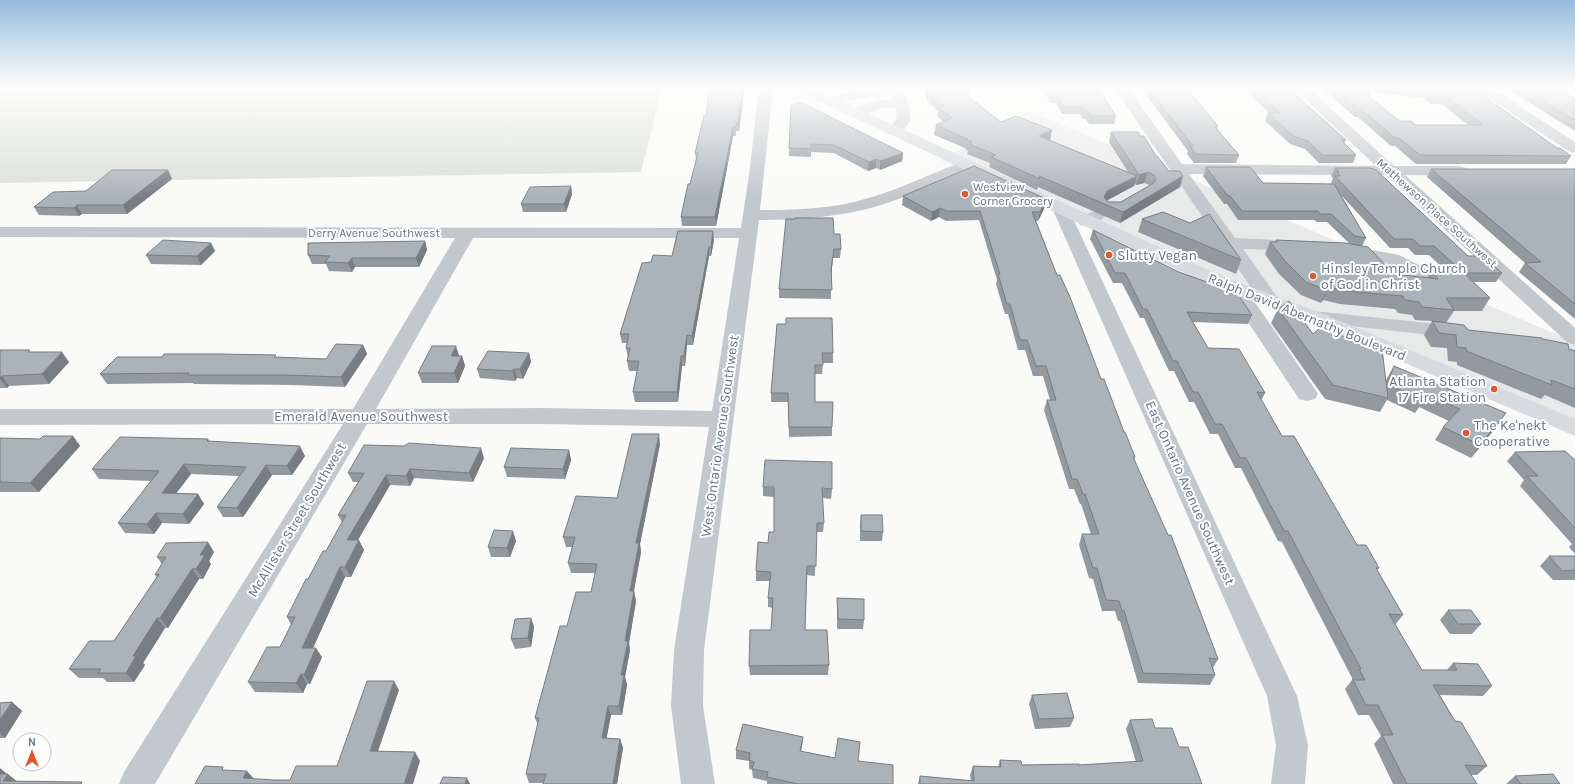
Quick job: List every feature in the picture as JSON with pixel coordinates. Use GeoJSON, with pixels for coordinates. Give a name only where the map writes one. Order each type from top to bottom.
{"type":"FeatureCollection","features":[{"type":"Feature","properties":{"kind":"main road","name":"Ralph David Abernathy Boulevard"},"geometry":{"type":"LineString","coordinates":[[882,125],[1061,210],[1092,218],[1168,259],[1236,289],[1314,317],[1575,428]]}},
{"type":"Feature","properties":{"kind":"street","name":"West Ontario Avenue Southwest"},"geometry":{"type":"LineString","coordinates":[[698,784],[687,706],[689,650],[750,224],[762,125]]}},
{"type":"Feature","properties":{"kind":"street"},"geometry":{"type":"LineString","coordinates":[[893,130],[902,125]]}},
{"type":"Feature","properties":{"kind":"street"},"geometry":{"type":"LineString","coordinates":[[1147,125],[1270,301]]}},
{"type":"Feature","properties":{"kind":"street","name":"Mathewson Place Southwest"},"geometry":{"type":"LineString","coordinates":[[1340,125],[1575,339]]}},
{"type":"Feature","properties":{"kind":"street"},"geometry":{"type":"LineString","coordinates":[[1538,125],[1575,149]]}},
{"type":"Feature","properties":{"kind":"street","name":"Derry Avenue Southwest"},"geometry":{"type":"LineString","coordinates":[[0,232],[467,233],[750,224],[798,213],[857,206],[884,198],[967,165]]}},
{"type":"Feature","properties":{"kind":"street"},"geometry":{"type":"LineString","coordinates":[[1178,169],[1475,171]]}},
{"type":"Feature","properties":{"kind":"street","name":"East Ontario Avenue Southwest"},"geometry":{"type":"LineString","coordinates":[[1061,210],[1282,696],[1292,746],[1288,784]]}},
{"type":"Feature","properties":{"kind":"street","name":"McAllister Street Southwest"},"geometry":{"type":"LineString","coordinates":[[136,784],[360,416],[467,233]]}},
{"type":"Feature","properties":{"kind":"street"},"geometry":{"type":"LineString","coordinates":[[1229,243],[1324,247],[1365,253],[1393,259],[1422,274]]}},
{"type":"Feature","properties":{"kind":"street"},"geometry":{"type":"LineString","coordinates":[[1236,289],[1307,394]]}},
{"type":"Feature","properties":{"kind":"street"},"geometry":{"type":"LineString","coordinates":[[1314,317],[1474,334]]}},
{"type":"Feature","properties":{"kind":"street"},"geometry":{"type":"LineString","coordinates":[[1552,342],[1575,344]]}},
{"type":"Feature","properties":{"kind":"street","name":"Emerald Avenue Southwest"},"geometry":{"type":"LineString","coordinates":[[0,417],[543,416],[722,419]]}},
{"type":"Feature","properties":{"kind":"shaded area"},"geometry":{"type":"Polygon","coordinates":[[[0,125],[653,125],[641,172],[0,183],[0,125]]]}},
{"type":"Feature","properties":{"kind":"shaded area"},"geometry":{"type":"Polygon","coordinates":[[[1005,125],[1061,125],[1575,342],[1575,428],[1424,361],[941,160],[1005,125]]]}},
{"type":"Feature","properties":{"kind":"building"},"geometry":{"type":"Polygon","coordinates":[[[702,125],[736,125],[736,127],[733,127],[715,217],[681,217],[688,184],[690,184],[698,153],[695,153],[702,125]]]}},
{"type":"Feature","properties":{"kind":"building"},"geometry":{"type":"Polygon","coordinates":[[[790,125],[846,125],[903,153],[880,161],[876,159],[869,162],[834,145],[811,144],[811,149],[789,148],[790,125]]]}},
{"type":"Feature","properties":{"kind":"building"},"geometry":{"type":"Polygon","coordinates":[[[936,125],[1038,125],[1052,130],[1039,136],[1137,176],[1107,191],[1104,197],[1108,202],[1121,202],[1154,183],[1156,179],[1154,175],[1148,172],[1139,175],[1111,132],[1138,132],[1140,136],[1144,136],[1156,156],[1169,171],[1180,171],[1183,176],[1123,212],[1039,176],[1040,179],[991,157],[996,155],[969,144],[972,142],[936,125]]]}},
{"type":"Feature","properties":{"kind":"building"},"geometry":{"type":"Polygon","coordinates":[[[1176,125],[1217,125],[1218,126],[1214,126],[1239,155],[1196,154],[1190,146],[1193,146],[1176,125]]]}},
{"type":"Feature","properties":{"kind":"building"},"geometry":{"type":"Polygon","coordinates":[[[1281,125],[1329,125],[1346,140],[1341,140],[1356,155],[1322,155],[1308,141],[1293,136],[1281,125]]]}},
{"type":"Feature","properties":{"kind":"building"},"geometry":{"type":"Polygon","coordinates":[[[1379,125],[1524,125],[1571,156],[1420,155],[1399,138],[1395,138],[1379,125]]]}},
{"type":"Feature","properties":{"kind":"building"},"geometry":{"type":"Polygon","coordinates":[[[974,166],[1046,199],[1040,212],[1032,212],[1057,275],[1060,275],[1070,297],[1101,379],[1104,379],[1135,457],[1133,457],[1168,535],[1171,535],[1218,659],[1209,658],[1215,675],[1143,673],[1124,611],[1122,611],[1119,601],[1106,600],[1097,568],[1093,568],[1082,534],[1099,534],[1085,494],[1083,494],[1077,479],[1072,479],[1047,400],[1056,400],[1046,366],[1036,366],[1027,340],[1020,340],[1010,304],[1007,304],[998,274],[1000,274],[980,211],[947,211],[940,208],[932,212],[903,196],[974,166]]]}},
{"type":"Feature","properties":{"kind":"building"},"geometry":{"type":"Polygon","coordinates":[[[1206,167],[1250,167],[1263,183],[1334,184],[1366,238],[1355,236],[1331,214],[1320,214],[1318,211],[1242,211],[1230,196],[1227,195],[1206,167]]]}},
{"type":"Feature","properties":{"kind":"building"},"geometry":{"type":"Polygon","coordinates":[[[1335,168],[1370,168],[1376,170],[1468,256],[1482,256],[1502,273],[1464,273],[1434,246],[1420,246],[1413,239],[1394,239],[1335,176],[1340,176],[1337,172],[1339,172],[1335,168]]]}},
{"type":"Feature","properties":{"kind":"building"},"geometry":{"type":"Polygon","coordinates":[[[1431,169],[1575,169],[1575,304],[1525,263],[1541,262],[1431,169]]]}},
{"type":"Feature","properties":{"kind":"building"},"geometry":{"type":"Polygon","coordinates":[[[112,170],[168,170],[123,205],[77,205],[74,208],[34,207],[53,192],[86,191],[112,170]]]}},
{"type":"Feature","properties":{"kind":"building"},"geometry":{"type":"Polygon","coordinates":[[[571,186],[564,204],[521,204],[530,187],[571,186]]]}},
{"type":"Feature","properties":{"kind":"building"},"geometry":{"type":"Polygon","coordinates":[[[1163,212],[1190,223],[1209,214],[1241,260],[1142,219],[1163,212]]]}},
{"type":"Feature","properties":{"kind":"building"},"geometry":{"type":"Polygon","coordinates":[[[833,218],[834,234],[840,234],[841,249],[834,249],[831,269],[832,290],[779,289],[786,219],[833,218]]]}},
{"type":"Feature","properties":{"kind":"building"},"geometry":{"type":"Polygon","coordinates":[[[1093,230],[1179,272],[1237,293],[1252,315],[1187,312],[1208,348],[1239,349],[1265,393],[1257,392],[1282,436],[1294,436],[1357,545],[1366,545],[1379,568],[1376,568],[1403,615],[1389,614],[1422,670],[1457,670],[1453,663],[1478,664],[1492,686],[1433,685],[1455,721],[1461,722],[1487,766],[1465,765],[1477,784],[1407,784],[1382,735],[1393,735],[1378,705],[1366,705],[1353,680],[1365,680],[1359,669],[1361,669],[1288,531],[1284,531],[1246,458],[1240,458],[1222,424],[1215,424],[1198,392],[1193,392],[1177,361],[1173,361],[1147,309],[1143,309],[1125,273],[1115,273],[1093,230]]]}},
{"type":"Feature","properties":{"kind":"building"},"geometry":{"type":"Polygon","coordinates":[[[678,231],[713,231],[692,336],[687,335],[684,356],[681,356],[677,392],[633,392],[639,361],[627,361],[630,348],[626,348],[629,334],[620,334],[642,263],[651,262],[653,255],[672,256],[678,231]]]}},
{"type":"Feature","properties":{"kind":"building"},"geometry":{"type":"Polygon","coordinates":[[[163,240],[211,243],[197,256],[146,255],[163,240]]]}},
{"type":"Feature","properties":{"kind":"building"},"geometry":{"type":"Polygon","coordinates":[[[1276,240],[1345,243],[1368,247],[1394,274],[1438,279],[1431,271],[1463,272],[1490,298],[1446,298],[1454,310],[1422,307],[1419,302],[1405,300],[1403,296],[1346,291],[1329,287],[1327,290],[1306,282],[1285,261],[1270,242],[1278,242],[1276,240]]]}},
{"type":"Feature","properties":{"kind":"building"},"geometry":{"type":"Polygon","coordinates":[[[425,241],[416,258],[352,258],[348,263],[325,262],[330,256],[308,255],[308,243],[425,241]]]}},
{"type":"Feature","properties":{"kind":"building"},"geometry":{"type":"Polygon","coordinates":[[[1289,301],[1313,334],[1321,327],[1366,346],[1366,342],[1382,349],[1388,398],[1333,385],[1278,309],[1289,301]]]}},
{"type":"Feature","properties":{"kind":"building"},"geometry":{"type":"Polygon","coordinates":[[[786,318],[832,318],[833,353],[822,353],[823,365],[815,365],[815,402],[833,402],[832,427],[789,427],[788,393],[771,393],[777,324],[786,324],[786,318]]]}},
{"type":"Feature","properties":{"kind":"building"},"geometry":{"type":"Polygon","coordinates":[[[1432,321],[1464,325],[1468,330],[1542,338],[1568,344],[1569,349],[1575,351],[1575,389],[1551,380],[1552,385],[1466,351],[1466,348],[1457,347],[1456,335],[1439,333],[1432,321]]]}},
{"type":"Feature","properties":{"kind":"building"},"geometry":{"type":"Polygon","coordinates":[[[336,344],[363,345],[341,377],[286,375],[188,375],[189,373],[100,374],[117,357],[162,357],[164,354],[222,354],[276,355],[274,357],[326,359],[336,344]]]}},
{"type":"Feature","properties":{"kind":"building"},"geometry":{"type":"Polygon","coordinates":[[[432,346],[456,346],[451,356],[462,356],[454,373],[418,373],[432,346]]]}},
{"type":"Feature","properties":{"kind":"building"},"geometry":{"type":"Polygon","coordinates":[[[0,350],[62,352],[42,374],[2,376],[0,378],[0,350]]]}},
{"type":"Feature","properties":{"kind":"building"},"geometry":{"type":"Polygon","coordinates":[[[488,351],[529,353],[520,369],[514,369],[513,371],[477,369],[488,351]]]}},
{"type":"Feature","properties":{"kind":"building"},"geometry":{"type":"Polygon","coordinates":[[[1394,366],[1506,413],[1480,445],[1443,427],[1460,409],[1427,395],[1423,400],[1393,387],[1397,382],[1389,379],[1394,366]]]}},
{"type":"Feature","properties":{"kind":"building"},"geometry":{"type":"Polygon","coordinates":[[[632,434],[659,434],[636,543],[639,543],[630,591],[634,591],[625,641],[628,641],[621,675],[624,675],[619,706],[608,706],[602,738],[620,739],[613,784],[543,784],[546,774],[526,774],[539,718],[535,718],[560,626],[567,626],[576,592],[591,592],[597,564],[568,563],[575,537],[563,537],[576,496],[617,498],[632,434]]]}},
{"type":"Feature","properties":{"kind":"building"},"geometry":{"type":"Polygon","coordinates":[[[43,436],[73,436],[30,483],[0,482],[0,438],[40,439],[43,436]]]}},
{"type":"Feature","properties":{"kind":"building"},"geometry":{"type":"Polygon","coordinates":[[[120,437],[208,439],[207,441],[300,446],[287,466],[266,465],[237,508],[217,507],[246,467],[184,464],[162,493],[198,494],[183,514],[156,513],[147,524],[118,523],[159,471],[92,469],[120,437]]]}},
{"type":"Feature","properties":{"kind":"building"},"geometry":{"type":"Polygon","coordinates":[[[409,443],[481,448],[469,473],[410,469],[406,476],[386,475],[347,540],[359,540],[345,567],[340,567],[302,648],[316,648],[304,675],[301,674],[296,683],[248,682],[267,647],[280,647],[295,617],[287,617],[306,579],[308,579],[323,551],[326,551],[346,515],[338,515],[364,473],[348,473],[364,445],[404,446],[409,443]]]}},
{"type":"Feature","properties":{"kind":"building"},"geometry":{"type":"Polygon","coordinates":[[[511,448],[569,450],[563,469],[504,467],[511,448]]]}},
{"type":"Feature","properties":{"kind":"building"},"geometry":{"type":"Polygon","coordinates":[[[1565,451],[1575,460],[1575,528],[1527,476],[1538,476],[1515,452],[1565,451]]]}},
{"type":"Feature","properties":{"kind":"building"},"geometry":{"type":"Polygon","coordinates":[[[765,460],[832,462],[832,489],[822,488],[824,523],[817,523],[816,566],[807,566],[805,630],[827,630],[829,665],[749,666],[750,630],[771,630],[773,598],[768,598],[771,572],[756,571],[758,542],[768,543],[769,532],[774,532],[774,487],[763,487],[765,460]]]}},
{"type":"Feature","properties":{"kind":"building"},"geometry":{"type":"Polygon","coordinates":[[[861,515],[882,515],[883,532],[861,531],[861,515]]]}},
{"type":"Feature","properties":{"kind":"building"},"geometry":{"type":"Polygon","coordinates":[[[494,530],[513,531],[507,548],[488,547],[494,530]]]}},
{"type":"Feature","properties":{"kind":"building"},"geometry":{"type":"Polygon","coordinates":[[[208,542],[200,555],[205,555],[196,569],[192,569],[160,618],[157,618],[133,656],[136,656],[126,673],[98,673],[101,669],[69,669],[89,641],[114,641],[159,574],[155,575],[166,557],[157,557],[166,543],[208,542]]]}},
{"type":"Feature","properties":{"kind":"building"},"geometry":{"type":"Polygon","coordinates":[[[1549,556],[1575,556],[1575,570],[1562,571],[1549,556]]]}},
{"type":"Feature","properties":{"kind":"building"},"geometry":{"type":"Polygon","coordinates":[[[837,598],[864,599],[864,620],[838,619],[837,598]]]}},
{"type":"Feature","properties":{"kind":"building"},"geometry":{"type":"Polygon","coordinates":[[[1448,610],[1471,610],[1481,624],[1458,624],[1448,610]]]}},
{"type":"Feature","properties":{"kind":"building"},"geometry":{"type":"Polygon","coordinates":[[[531,618],[528,638],[511,639],[515,619],[531,618]]]}},
{"type":"Feature","properties":{"kind":"building"},"geometry":{"type":"Polygon","coordinates":[[[367,681],[394,681],[370,751],[415,752],[404,784],[195,784],[205,766],[223,767],[222,770],[247,771],[243,778],[290,780],[296,766],[337,766],[367,681]]]}},
{"type":"Feature","properties":{"kind":"building"},"geometry":{"type":"Polygon","coordinates":[[[1067,693],[1074,718],[1039,719],[1032,695],[1067,693]]]}},
{"type":"Feature","properties":{"kind":"building"},"geometry":{"type":"Polygon","coordinates":[[[12,702],[0,720],[0,703],[12,702]]]}},
{"type":"Feature","properties":{"kind":"building"},"geometry":{"type":"Polygon","coordinates":[[[1152,719],[1155,728],[1172,728],[1179,747],[1188,747],[1202,784],[920,784],[920,776],[974,781],[973,766],[1001,767],[1000,760],[1021,761],[1022,765],[1079,765],[1143,761],[1130,720],[1152,719]]]}},
{"type":"Feature","properties":{"kind":"building"},"geometry":{"type":"Polygon","coordinates":[[[743,724],[803,737],[800,751],[835,758],[838,738],[860,742],[858,761],[893,765],[893,784],[798,784],[767,777],[768,772],[752,769],[754,762],[749,760],[750,753],[736,750],[743,724]]]}},
{"type":"Feature","properties":{"kind":"building"},"geometry":{"type":"Polygon","coordinates":[[[0,774],[8,774],[3,781],[82,782],[81,784],[0,784],[0,774]]]}},
{"type":"Feature","properties":{"kind":"building"},"geometry":{"type":"Polygon","coordinates":[[[1553,774],[1560,784],[1521,784],[1515,776],[1553,774]]]}},
{"type":"Feature","properties":{"kind":"building"},"geometry":{"type":"Polygon","coordinates":[[[443,777],[467,778],[465,784],[440,784],[443,777]]]}},
{"type":"Feature","properties":{"kind":"place","name":"Westview Corner Grocery"},"geometry":{"type":"Point","coordinates":[965,194]}},
{"type":"Feature","properties":{"kind":"place","name":"Slutty Vegan"},"geometry":{"type":"Point","coordinates":[1109,255]}},
{"type":"Feature","properties":{"kind":"place","name":"Hinsley Temple Church of God in Christ"},"geometry":{"type":"Point","coordinates":[1313,276]}},
{"type":"Feature","properties":{"kind":"place","name":"Atlanta Station 17 Fire Station"},"geometry":{"type":"Point","coordinates":[1494,389]}},
{"type":"Feature","properties":{"kind":"place","name":"The Ke'nekt Cooperative"},"geometry":{"type":"Point","coordinates":[1466,433]}}]}
